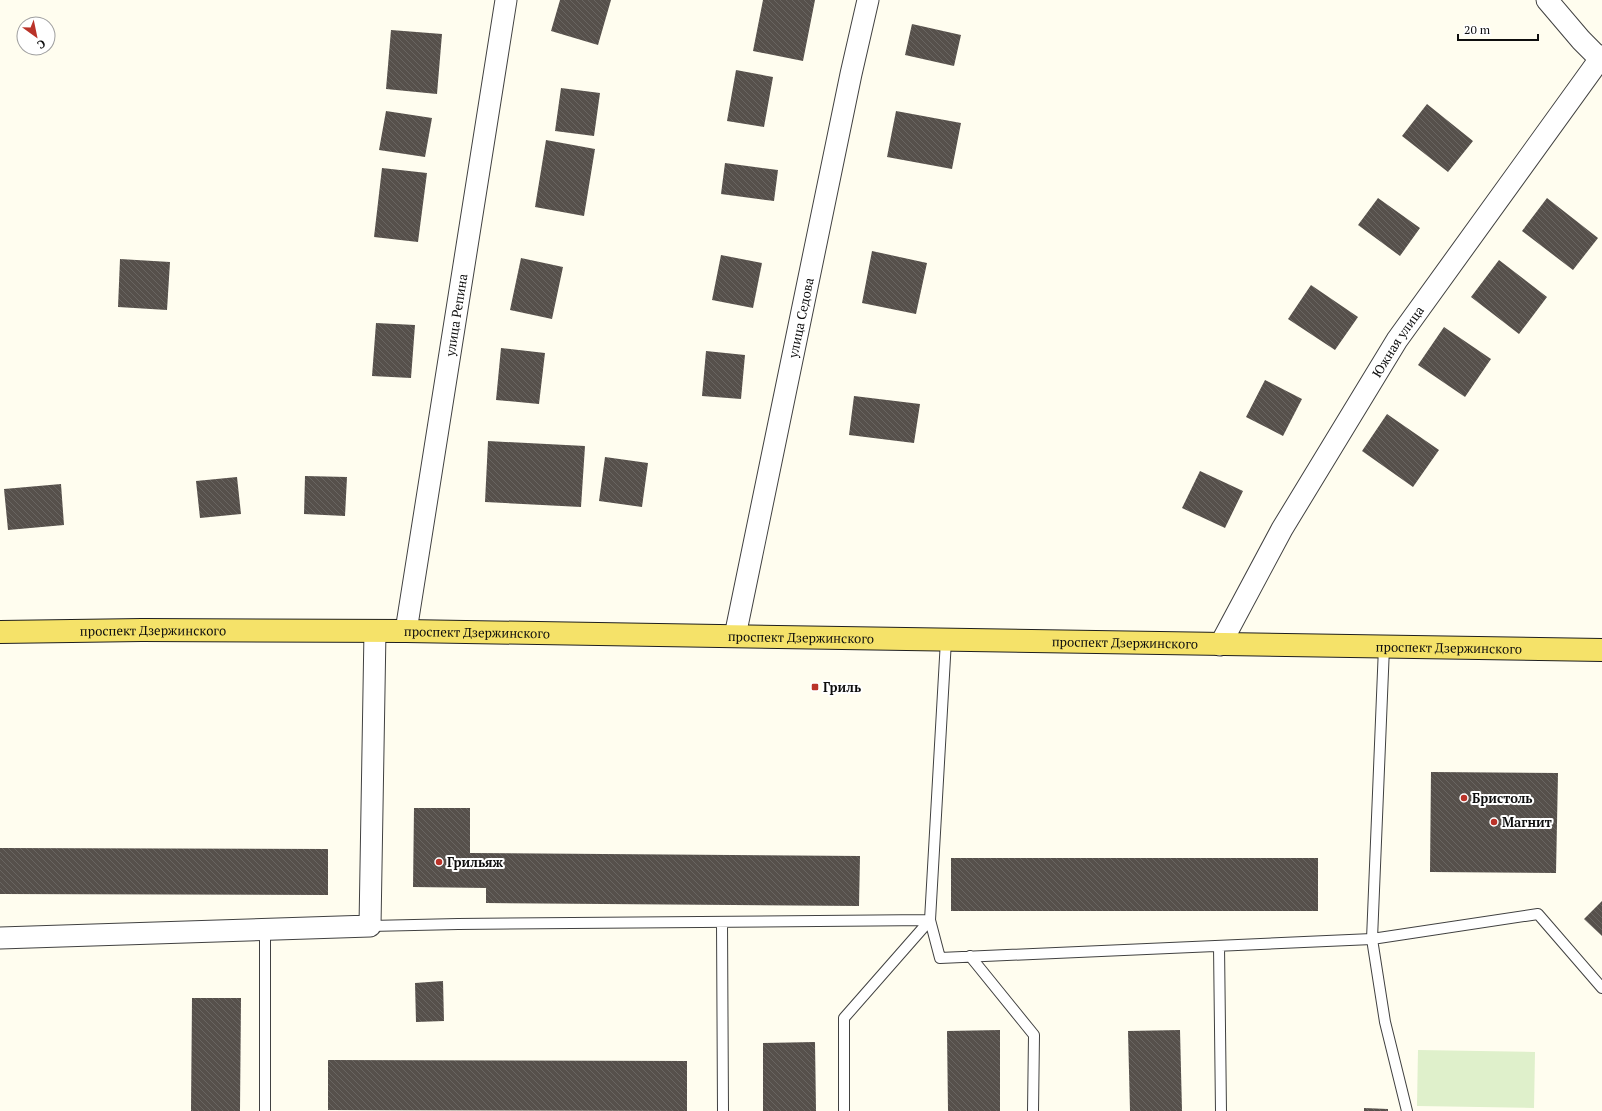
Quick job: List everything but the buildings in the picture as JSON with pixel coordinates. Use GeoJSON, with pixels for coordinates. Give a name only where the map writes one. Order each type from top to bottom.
{"type":"FeatureCollection","features":[{"type":"Feature","properties":{"kind":"main road","name":"проспект Дзержинского"},"geometry":{"type":"LineString","coordinates":[[0,632],[142,630],[406,631],[1602,650]]}},
{"type":"Feature","properties":{"kind":"street","name":"улица Репина"},"geometry":{"type":"LineString","coordinates":[[406,631],[506,0]]}},
{"type":"Feature","properties":{"kind":"street","name":"улица Седова"},"geometry":{"type":"LineString","coordinates":[[735,636],[868,0]]}},
{"type":"Feature","properties":{"kind":"street"},"geometry":{"type":"LineString","coordinates":[[1547,0],[1582,40],[1601,57]]}},
{"type":"Feature","properties":{"kind":"street","name":"Южная улица"},"geometry":{"type":"LineString","coordinates":[[1220,645],[1282,529],[1397,340],[1601,57]]}},
{"type":"Feature","properties":{"kind":"street"},"geometry":{"type":"LineString","coordinates":[[0,938],[370,926],[375,631]]}},
{"type":"Feature","properties":{"kind":"lane"},"geometry":{"type":"LineString","coordinates":[[946,640],[930,920],[940,958],[1372,939],[1538,914],[1602,988]]}},
{"type":"Feature","properties":{"kind":"lane"},"geometry":{"type":"LineString","coordinates":[[1384,647],[1372,939],[1385,1022],[1407,1111]]}},
{"type":"Feature","properties":{"kind":"lane"},"geometry":{"type":"LineString","coordinates":[[370,926],[930,920]]}},
{"type":"Feature","properties":{"kind":"lane"},"geometry":{"type":"LineString","coordinates":[[844,1111],[844,1018],[930,920]]}},
{"type":"Feature","properties":{"kind":"lane"},"geometry":{"type":"LineString","coordinates":[[722,922],[723,1111]]}},
{"type":"Feature","properties":{"kind":"lane"},"geometry":{"type":"LineString","coordinates":[[265,930],[265,1111]]}},
{"type":"Feature","properties":{"kind":"lane"},"geometry":{"type":"LineString","coordinates":[[1218,946],[1221,1111]]}},
{"type":"Feature","properties":{"kind":"lane"},"geometry":{"type":"LineString","coordinates":[[970,956],[1034,1035],[1033,1111]]}},
{"type":"Feature","properties":{"kind":"green space"},"geometry":{"type":"Polygon","coordinates":[[[1418,1050],[1535,1052],[1534,1108],[1417,1106],[1418,1050]]]}},
{"type":"Feature","properties":{"kind":"place","name":"Гриль"},"geometry":{"type":"Point","coordinates":[815,687]}},
{"type":"Feature","properties":{"kind":"place","name":"Бристоль"},"geometry":{"type":"Point","coordinates":[1464,798]}},
{"type":"Feature","properties":{"kind":"place","name":"Магнит"},"geometry":{"type":"Point","coordinates":[1494,822]}},
{"type":"Feature","properties":{"kind":"place","name":"Грильяж"},"geometry":{"type":"Point","coordinates":[439,862]}}]}
